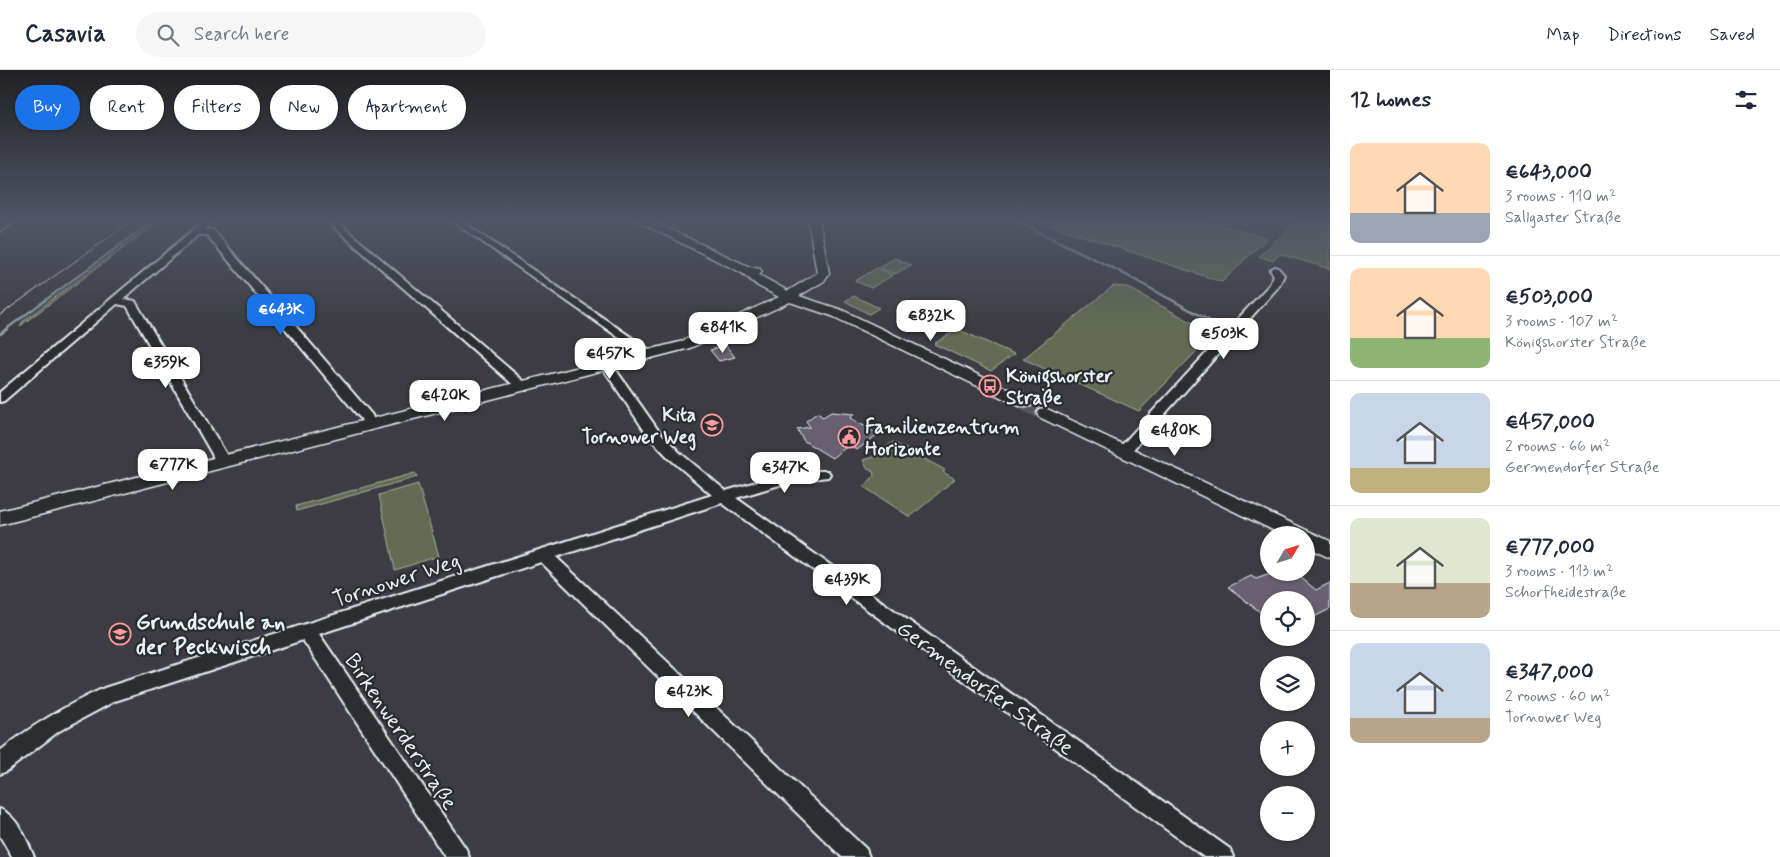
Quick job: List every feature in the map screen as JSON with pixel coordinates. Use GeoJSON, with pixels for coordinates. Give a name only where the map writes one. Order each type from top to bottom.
{"type":"FeatureCollection","features":[{"type":"Feature","properties":{"kind":"main road"},"geometry":{"type":"LineString","coordinates":[[718,257],[746,270],[751,277],[790,291],[819,309],[837,313],[1025,403]]}},
{"type":"Feature","properties":{"kind":"main road"},"geometry":{"type":"LineString","coordinates":[[0,518],[685,345],[749,315],[761,303],[820,278],[824,273],[821,257]]}},
{"type":"Feature","properties":{"kind":"main road"},"geometry":{"type":"LineString","coordinates":[[1046,413],[1281,526]]}},
{"type":"Feature","properties":{"kind":"main road"},"geometry":{"type":"LineString","coordinates":[[1315,542],[1330,550]]}},
{"type":"Feature","properties":{"kind":"street"},"geometry":{"type":"LineString","coordinates":[[0,398],[167,257]]}},
{"type":"Feature","properties":{"kind":"street"},"geometry":{"type":"LineString","coordinates":[[231,257],[367,418],[369,425]]}},
{"type":"Feature","properties":{"kind":"street"},"geometry":{"type":"LineString","coordinates":[[372,257],[522,387]]}},
{"type":"Feature","properties":{"kind":"street"},"geometry":{"type":"LineString","coordinates":[[508,257],[651,355]]}},
{"type":"Feature","properties":{"kind":"street"},"geometry":{"type":"LineString","coordinates":[[1124,451],[1274,285],[1279,275],[1275,270]]}},
{"type":"Feature","properties":{"kind":"street"},"geometry":{"type":"LineString","coordinates":[[115,301],[131,303],[219,454],[220,462]]}},
{"type":"Feature","properties":{"kind":"street","name":"Germendorfer Straße"},"geometry":{"type":"LineString","coordinates":[[607,366],[653,434],[674,455],[724,497],[1222,857]]}},
{"type":"Feature","properties":{"kind":"street","name":"Tornower Weg"},"geometry":{"type":"LineString","coordinates":[[0,764],[48,726],[79,708],[111,694],[724,497],[793,476],[822,474]]}},
{"type":"Feature","properties":{"kind":"street"},"geometry":{"type":"LineString","coordinates":[[544,554],[858,857]]}},
{"type":"Feature","properties":{"kind":"street","name":"Birkenwerderstraße"},"geometry":{"type":"LineString","coordinates":[[307,631],[458,857]]}},
{"type":"Feature","properties":{"kind":"street"},"geometry":{"type":"LineString","coordinates":[[0,820],[11,833],[23,857]]}},
{"type":"Feature","properties":{"kind":"green space"},"geometry":{"type":"Polygon","coordinates":[[[109,257],[112,257],[20,326],[23,321],[109,257]]]}},
{"type":"Feature","properties":{"kind":"green space"},"geometry":{"type":"Polygon","coordinates":[[[1146,257],[1248,257],[1222,282],[1146,257]]]}},
{"type":"Feature","properties":{"kind":"green space"},"geometry":{"type":"Polygon","coordinates":[[[1261,257],[1277,257],[1273,261],[1261,257]]]}},
{"type":"Feature","properties":{"kind":"green space"},"geometry":{"type":"Polygon","coordinates":[[[1289,257],[1330,257],[1330,269],[1289,257]]]}},
{"type":"Feature","properties":{"kind":"green space"},"geometry":{"type":"Polygon","coordinates":[[[895,258],[911,265],[895,274],[879,267],[895,258]]]}},
{"type":"Feature","properties":{"kind":"green space"},"geometry":{"type":"Polygon","coordinates":[[[877,268],[893,275],[871,288],[855,281],[877,268]]]}},
{"type":"Feature","properties":{"kind":"green space"},"geometry":{"type":"Polygon","coordinates":[[[1113,286],[1127,287],[1213,334],[1139,411],[1023,359],[1113,286]]]}},
{"type":"Feature","properties":{"kind":"green space"},"geometry":{"type":"Polygon","coordinates":[[[854,296],[879,308],[869,314],[845,301],[854,296]]]}},
{"type":"Feature","properties":{"kind":"green space"},"geometry":{"type":"Polygon","coordinates":[[[957,329],[1014,354],[991,371],[934,344],[957,329]]]}},
{"type":"Feature","properties":{"kind":"green space"},"geometry":{"type":"Polygon","coordinates":[[[893,442],[945,470],[943,472],[955,479],[910,517],[864,487],[874,476],[873,471],[867,468],[863,460],[873,457],[893,442]]]}},
{"type":"Feature","properties":{"kind":"green space"},"geometry":{"type":"Polygon","coordinates":[[[415,473],[417,477],[297,511],[296,506],[415,473]]]}},
{"type":"Feature","properties":{"kind":"green space"},"geometry":{"type":"Polygon","coordinates":[[[418,484],[439,556],[395,570],[379,495],[418,484]]]}},
{"type":"Feature","properties":{"kind":"building"},"geometry":{"type":"Polygon","coordinates":[[[726,346],[735,357],[719,361],[710,350],[726,346]]]}},
{"type":"Feature","properties":{"kind":"building","name":"Familienzentrum Horizonte"},"geometry":{"type":"Polygon","coordinates":[[[831,412],[854,414],[850,418],[878,434],[857,450],[849,445],[832,458],[804,441],[797,429],[810,427],[806,421],[817,413],[823,417],[831,412]]]}},
{"type":"Feature","properties":{"kind":"building"},"geometry":{"type":"Polygon","coordinates":[[[1251,576],[1256,579],[1260,578],[1260,581],[1305,581],[1316,590],[1330,583],[1330,609],[1315,616],[1315,591],[1260,591],[1260,612],[1228,587],[1251,576]]]}},
{"type":"Feature","properties":{"kind":"waterway"},"geometry":{"type":"LineString","coordinates":[[5,330],[104,257]]}},
{"type":"Feature","properties":{"kind":"waterway"},"geometry":{"type":"LineString","coordinates":[[1090,257],[1214,323]]}},
{"type":"Feature","properties":{"kind":"waterway"},"geometry":{"type":"LineString","coordinates":[[0,334],[7,329]]}},
{"type":"Feature","properties":{"kind":"tunnel"},"geometry":{"type":"LineString","coordinates":[[1025,403],[1045,413]]}},
{"type":"Feature","properties":{"kind":"tram line"},"geometry":{"type":"LineString","coordinates":[[0,315],[82,257]]}},
{"type":"Feature","properties":{"kind":"place","name":"Königshorster Straße"},"geometry":{"type":"Point","coordinates":[990,386]}},
{"type":"Feature","properties":{"kind":"place","name":"Kita Tornower Weg"},"geometry":{"type":"Point","coordinates":[712,425]}},
{"type":"Feature","properties":{"kind":"place","name":"Familienzentrum Horizonte"},"geometry":{"type":"Point","coordinates":[849,437]}},
{"type":"Feature","properties":{"kind":"place","name":"Grundschule an der Peckwisch"},"geometry":{"type":"Point","coordinates":[120,634]}}]}
